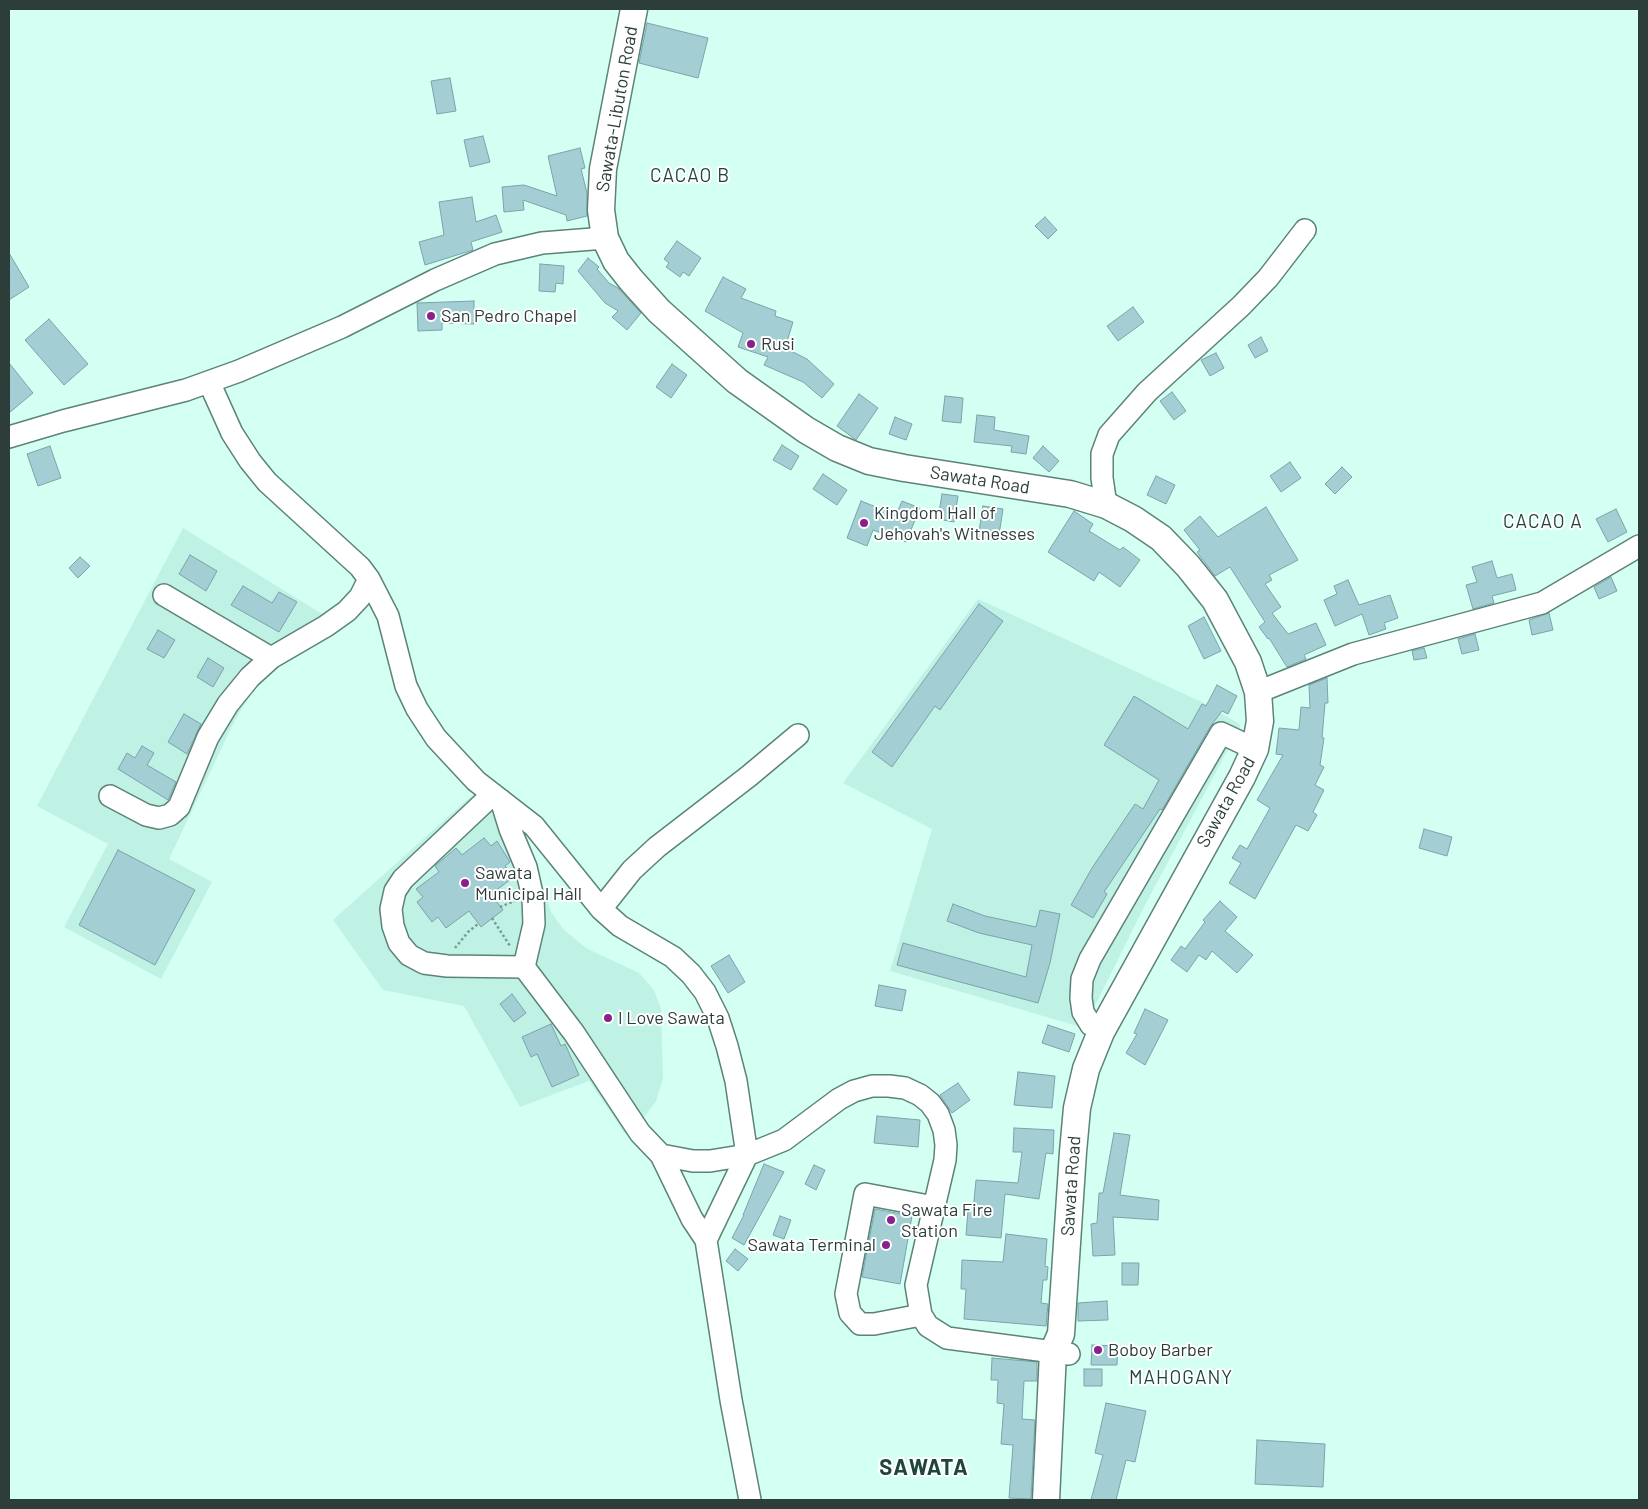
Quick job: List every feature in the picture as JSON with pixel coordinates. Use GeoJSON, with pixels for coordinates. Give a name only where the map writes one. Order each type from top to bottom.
{"type":"FeatureCollection","features":[{"type":"Feature","properties":{"kind":"main road","name":"Sawata-Libuton Road"},"geometry":{"type":"LineString","coordinates":[[605,238],[601,210],[602,169],[634,9]]}},
{"type":"Feature","properties":{"kind":"main road","name":"Sawata Road"},"geometry":{"type":"LineString","coordinates":[[605,238],[616,261],[631,280],[659,311],[701,350],[737,381],[806,430],[837,448],[869,461],[1070,494],[1106,505],[1133,519],[1161,538],[1188,566],[1215,600],[1234,632],[1248,662],[1258,692],[1260,721],[1255,749],[1242,777],[1101,1032],[1086,1069],[1077,1108],[1061,1347],[1046,1500]]}},
{"type":"Feature","properties":{"kind":"main road","name":"Sawata Road"},"geometry":{"type":"LineString","coordinates":[[1061,1347],[1063,1500]]}},
{"type":"Feature","properties":{"kind":"street"},"geometry":{"type":"LineString","coordinates":[[1106,505],[1102,478],[1102,454],[1109,435],[1147,392],[1241,306],[1268,278],[1305,230]]}},
{"type":"Feature","properties":{"kind":"street"},"geometry":{"type":"LineString","coordinates":[[9,437],[209,382],[342,327],[434,280],[495,254],[542,243],[605,238]]}},
{"type":"Feature","properties":{"kind":"street"},"geometry":{"type":"LineString","coordinates":[[209,382],[232,433],[250,461],[267,482],[360,567],[369,579],[388,616],[406,686],[417,709],[436,738],[455,760],[534,826],[601,909],[620,926],[673,957],[691,974],[705,992],[718,1018],[736,1081],[747,1155],[706,1240]]}},
{"type":"Feature","properties":{"kind":"street"},"geometry":{"type":"LineString","coordinates":[[1258,692],[1353,654],[1542,603],[1639,546]]}},
{"type":"Feature","properties":{"kind":"street"},"geometry":{"type":"LineString","coordinates":[[110,796],[146,815],[160,818],[170,816],[179,807],[208,737],[228,704],[250,677],[271,658],[326,626],[347,611],[360,597],[369,579]]}},
{"type":"Feature","properties":{"kind":"street"},"geometry":{"type":"LineString","coordinates":[[164,595],[271,658]]}},
{"type":"Feature","properties":{"kind":"street"},"geometry":{"type":"LineString","coordinates":[[1101,1032],[1091,1025],[1083,1012],[1081,998],[1082,979],[1090,959],[1221,733],[1255,749]]}},
{"type":"Feature","properties":{"kind":"street"},"geometry":{"type":"LineString","coordinates":[[601,909],[632,870],[657,847],[798,736]]}},
{"type":"Feature","properties":{"kind":"street"},"geometry":{"type":"LineString","coordinates":[[497,797],[403,879],[395,891],[391,909],[393,926],[399,943],[409,955],[424,963],[447,966],[524,967]]}},
{"type":"Feature","properties":{"kind":"street"},"geometry":{"type":"LineString","coordinates":[[497,797],[526,867],[533,898],[534,924],[524,967]]}},
{"type":"Feature","properties":{"kind":"street"},"geometry":{"type":"LineString","coordinates":[[524,967],[574,1033],[640,1133],[661,1155],[692,1218],[706,1240],[731,1400],[750,1500]]}},
{"type":"Feature","properties":{"kind":"street"},"geometry":{"type":"LineString","coordinates":[[661,1155],[694,1161],[710,1161],[747,1155],[784,1140],[840,1099],[854,1091],[872,1086],[905,1088],[920,1095],[930,1102],[938,1114],[944,1130],[944,1160],[916,1285],[921,1315],[928,1326],[947,1338],[1061,1347]]}},
{"type":"Feature","properties":{"kind":"street"},"geometry":{"type":"LineString","coordinates":[[921,1315],[874,1324],[860,1324],[850,1312],[846,1294],[864,1194],[934,1207]]}},
{"type":"Feature","properties":{"kind":"path"},"geometry":{"type":"LineString","coordinates":[[492,918],[524,967]]}},
{"type":"Feature","properties":{"kind":"path"},"geometry":{"type":"LineString","coordinates":[[447,966],[458,943],[478,924]]}},
{"type":"Feature","properties":{"kind":"shaded area"},"geometry":{"type":"Polygon","coordinates":[[[183,528],[340,625],[273,671],[252,692],[234,722],[169,859],[212,882],[161,979],[64,927],[108,844],[37,806],[183,528]]]}},
{"type":"Feature","properties":{"kind":"shaded area"},"geometry":{"type":"Polygon","coordinates":[[[978,599],[1202,702],[1241,725],[1144,907],[1084,1028],[890,971],[932,829],[843,783],[978,599]]]}},
{"type":"Feature","properties":{"kind":"shaded area"},"geometry":{"type":"Polygon","coordinates":[[[478,790],[524,830],[551,912],[564,930],[586,948],[639,973],[654,990],[661,1009],[663,1079],[656,1101],[644,1118],[625,1134],[589,1081],[520,1107],[464,1006],[383,990],[333,920],[478,790]]]}},
{"type":"Feature","properties":{"kind":"building"},"geometry":{"type":"Polygon","coordinates":[[[647,23],[708,38],[698,78],[639,63],[647,23]]]}},
{"type":"Feature","properties":{"kind":"building"},"geometry":{"type":"Polygon","coordinates":[[[450,78],[456,111],[437,114],[431,81],[450,78]]]}},
{"type":"Feature","properties":{"kind":"building"},"geometry":{"type":"Polygon","coordinates":[[[483,136],[490,162],[470,167],[464,140],[483,136]]]}},
{"type":"Feature","properties":{"kind":"building"},"geometry":{"type":"Polygon","coordinates":[[[580,148],[585,168],[581,169],[587,193],[587,216],[567,221],[566,215],[523,200],[524,210],[504,212],[502,187],[524,185],[557,196],[548,156],[580,148]]]}},
{"type":"Feature","properties":{"kind":"building"},"geometry":{"type":"Polygon","coordinates":[[[472,197],[476,222],[496,215],[502,232],[471,242],[473,250],[425,265],[419,242],[444,235],[439,202],[472,197]]]}},
{"type":"Feature","properties":{"kind":"building"},"geometry":{"type":"Polygon","coordinates":[[[1045,217],[1057,230],[1048,239],[1035,226],[1045,217]]]}},
{"type":"Feature","properties":{"kind":"building"},"geometry":{"type":"Polygon","coordinates":[[[677,241],[701,258],[689,276],[683,272],[680,277],[666,267],[669,263],[664,259],[677,241]]]}},
{"type":"Feature","properties":{"kind":"building"},"geometry":{"type":"Polygon","coordinates":[[[9,253],[29,287],[9,300],[9,253]]]}},
{"type":"Feature","properties":{"kind":"building"},"geometry":{"type":"Polygon","coordinates":[[[588,258],[599,267],[597,269],[609,283],[618,288],[641,313],[627,330],[612,317],[618,311],[605,303],[578,271],[588,258]]]}},
{"type":"Feature","properties":{"kind":"building"},"geometry":{"type":"Polygon","coordinates":[[[540,264],[564,266],[563,284],[556,283],[555,292],[539,291],[540,264]]]}},
{"type":"Feature","properties":{"kind":"building"},"geometry":{"type":"Polygon","coordinates":[[[723,277],[746,289],[741,298],[776,311],[775,316],[793,322],[785,348],[807,359],[834,384],[822,398],[803,382],[764,365],[768,357],[738,347],[743,333],[705,311],[723,277]]]}},
{"type":"Feature","properties":{"kind":"building"},"geometry":{"type":"Polygon","coordinates":[[[474,301],[474,324],[442,323],[442,330],[418,331],[417,303],[474,301]]]}},
{"type":"Feature","properties":{"kind":"building"},"geometry":{"type":"Polygon","coordinates":[[[1133,307],[1144,322],[1118,341],[1107,326],[1133,307]]]}},
{"type":"Feature","properties":{"kind":"building"},"geometry":{"type":"Polygon","coordinates":[[[49,319],[88,364],[64,385],[25,340],[49,319]]]}},
{"type":"Feature","properties":{"kind":"building"},"geometry":{"type":"Polygon","coordinates":[[[1261,337],[1268,351],[1255,358],[1248,345],[1261,337]]]}},
{"type":"Feature","properties":{"kind":"building"},"geometry":{"type":"Polygon","coordinates":[[[1216,353],[1224,368],[1210,376],[1201,360],[1216,353]]]}},
{"type":"Feature","properties":{"kind":"building"},"geometry":{"type":"Polygon","coordinates":[[[9,363],[33,393],[9,413],[9,363]]]}},
{"type":"Feature","properties":{"kind":"building"},"geometry":{"type":"Polygon","coordinates":[[[672,364],[687,375],[671,398],[656,387],[672,364]]]}},
{"type":"Feature","properties":{"kind":"building"},"geometry":{"type":"Polygon","coordinates":[[[1172,392],[1186,411],[1174,420],[1160,401],[1172,392]]]}},
{"type":"Feature","properties":{"kind":"building"},"geometry":{"type":"Polygon","coordinates":[[[859,394],[878,408],[856,440],[837,426],[859,394]]]}},
{"type":"Feature","properties":{"kind":"building"},"geometry":{"type":"Polygon","coordinates":[[[945,396],[963,398],[961,423],[942,421],[945,396]]]}},
{"type":"Feature","properties":{"kind":"building"},"geometry":{"type":"Polygon","coordinates":[[[977,415],[995,417],[994,430],[1029,436],[1026,454],[1011,452],[1012,446],[974,442],[977,415]]]}},
{"type":"Feature","properties":{"kind":"building"},"geometry":{"type":"Polygon","coordinates":[[[895,417],[912,424],[906,440],[889,434],[895,417]]]}},
{"type":"Feature","properties":{"kind":"building"},"geometry":{"type":"Polygon","coordinates":[[[782,445],[799,456],[791,470],[773,460],[782,445]]]}},
{"type":"Feature","properties":{"kind":"building"},"geometry":{"type":"Polygon","coordinates":[[[50,446],[61,478],[38,486],[27,454],[50,446]]]}},
{"type":"Feature","properties":{"kind":"building"},"geometry":{"type":"Polygon","coordinates":[[[1043,446],[1059,461],[1049,472],[1033,458],[1043,446]]]}},
{"type":"Feature","properties":{"kind":"building"},"geometry":{"type":"Polygon","coordinates":[[[1290,462],[1301,478],[1281,492],[1270,476],[1290,462]]]}},
{"type":"Feature","properties":{"kind":"building"},"geometry":{"type":"Polygon","coordinates":[[[1342,467],[1352,477],[1335,494],[1325,484],[1342,467]]]}},
{"type":"Feature","properties":{"kind":"building"},"geometry":{"type":"Polygon","coordinates":[[[823,474],[847,490],[837,505],[813,489],[823,474]]]}},
{"type":"Feature","properties":{"kind":"building"},"geometry":{"type":"Polygon","coordinates":[[[1156,476],[1175,485],[1166,504],[1147,495],[1156,476]]]}},
{"type":"Feature","properties":{"kind":"building"},"geometry":{"type":"Polygon","coordinates":[[[942,494],[958,496],[954,522],[938,519],[942,494]]]}},
{"type":"Feature","properties":{"kind":"building"},"geometry":{"type":"Polygon","coordinates":[[[861,501],[896,515],[902,501],[920,508],[906,542],[873,530],[867,546],[847,538],[861,501]]]}},
{"type":"Feature","properties":{"kind":"building"},"geometry":{"type":"Polygon","coordinates":[[[983,506],[1003,509],[998,541],[978,538],[983,506]]]}},
{"type":"Feature","properties":{"kind":"building"},"geometry":{"type":"Polygon","coordinates":[[[1266,507],[1298,560],[1269,575],[1272,580],[1265,584],[1281,607],[1272,613],[1288,634],[1316,623],[1326,645],[1304,655],[1306,659],[1287,667],[1269,638],[1259,627],[1265,622],[1230,567],[1215,576],[1197,552],[1200,550],[1184,530],[1200,516],[1218,537],[1266,507]]]}},
{"type":"Feature","properties":{"kind":"building"},"geometry":{"type":"Polygon","coordinates":[[[1616,509],[1627,532],[1608,542],[1596,519],[1616,509]]]}},
{"type":"Feature","properties":{"kind":"building"},"geometry":{"type":"Polygon","coordinates":[[[1074,511],[1093,524],[1089,531],[1120,550],[1123,547],[1140,560],[1120,587],[1099,572],[1094,581],[1048,552],[1074,511]]]}},
{"type":"Feature","properties":{"kind":"building"},"geometry":{"type":"Polygon","coordinates":[[[190,555],[217,571],[206,591],[179,574],[190,555]]]}},
{"type":"Feature","properties":{"kind":"building"},"geometry":{"type":"Polygon","coordinates":[[[80,557],[90,566],[78,578],[69,568],[80,557]]]}},
{"type":"Feature","properties":{"kind":"building"},"geometry":{"type":"Polygon","coordinates":[[[1492,561],[1497,578],[1512,574],[1516,590],[1492,596],[1494,603],[1473,609],[1466,585],[1477,582],[1472,567],[1492,561]]]}},
{"type":"Feature","properties":{"kind":"building"},"geometry":{"type":"Polygon","coordinates":[[[1611,577],[1617,591],[1599,599],[1594,587],[1611,577]]]}},
{"type":"Feature","properties":{"kind":"building"},"geometry":{"type":"Polygon","coordinates":[[[1348,580],[1359,605],[1390,595],[1398,618],[1384,623],[1386,629],[1369,635],[1362,614],[1335,626],[1324,600],[1337,594],[1334,586],[1348,580]]]}},
{"type":"Feature","properties":{"kind":"building"},"geometry":{"type":"Polygon","coordinates":[[[243,586],[272,603],[279,592],[297,602],[279,632],[231,605],[243,586]]]}},
{"type":"Feature","properties":{"kind":"building"},"geometry":{"type":"Polygon","coordinates":[[[979,604],[1003,621],[940,710],[935,706],[892,767],[872,752],[979,604]]]}},
{"type":"Feature","properties":{"kind":"building"},"geometry":{"type":"Polygon","coordinates":[[[1549,613],[1553,630],[1532,635],[1529,620],[1549,613]]]}},
{"type":"Feature","properties":{"kind":"building"},"geometry":{"type":"Polygon","coordinates":[[[1204,617],[1221,651],[1204,659],[1188,626],[1204,617]]]}},
{"type":"Feature","properties":{"kind":"building"},"geometry":{"type":"Polygon","coordinates":[[[158,630],[175,640],[164,658],[147,649],[158,630]]]}},
{"type":"Feature","properties":{"kind":"building"},"geometry":{"type":"Polygon","coordinates":[[[1475,634],[1479,650],[1462,654],[1458,639],[1475,634]]]}},
{"type":"Feature","properties":{"kind":"building"},"geometry":{"type":"Polygon","coordinates":[[[1424,648],[1427,658],[1414,660],[1412,651],[1424,648]]]}},
{"type":"Feature","properties":{"kind":"building"},"geometry":{"type":"Polygon","coordinates":[[[208,658],[224,668],[213,687],[197,677],[208,658]]]}},
{"type":"Feature","properties":{"kind":"building"},"geometry":{"type":"Polygon","coordinates":[[[1327,678],[1328,703],[1325,703],[1322,738],[1324,738],[1320,765],[1324,767],[1315,785],[1324,790],[1313,812],[1317,815],[1308,831],[1296,825],[1255,899],[1229,883],[1241,863],[1232,858],[1240,845],[1247,849],[1270,808],[1257,800],[1283,755],[1276,754],[1279,728],[1299,730],[1301,707],[1310,708],[1309,685],[1327,678]]]}},
{"type":"Feature","properties":{"kind":"building"},"geometry":{"type":"Polygon","coordinates":[[[1217,685],[1237,696],[1228,714],[1222,711],[1210,727],[1162,810],[1160,809],[1104,892],[1107,894],[1093,918],[1071,905],[1092,868],[1135,804],[1143,809],[1159,780],[1104,745],[1134,696],[1188,729],[1202,704],[1206,706],[1217,685]]]}},
{"type":"Feature","properties":{"kind":"building"},"geometry":{"type":"Polygon","coordinates":[[[184,714],[201,724],[187,754],[168,742],[184,714]]]}},
{"type":"Feature","properties":{"kind":"building"},"geometry":{"type":"Polygon","coordinates":[[[142,746],[154,753],[147,765],[176,782],[168,800],[118,769],[127,753],[135,758],[142,746]]]}},
{"type":"Feature","properties":{"kind":"building"},"geometry":{"type":"Polygon","coordinates":[[[1424,829],[1452,837],[1447,856],[1419,848],[1424,829]]]}},
{"type":"Feature","properties":{"kind":"building","name":"Sawata Municipal Hall"},"geometry":{"type":"Polygon","coordinates":[[[484,838],[491,846],[497,841],[510,862],[505,866],[514,877],[491,894],[503,910],[481,927],[469,911],[446,928],[438,917],[432,922],[417,902],[423,897],[416,889],[439,872],[435,866],[456,848],[462,855],[484,838]]]}},
{"type":"Feature","properties":{"kind":"building"},"geometry":{"type":"Polygon","coordinates":[[[118,850],[195,890],[155,965],[79,925],[118,850]]]}},
{"type":"Feature","properties":{"kind":"building"},"geometry":{"type":"Polygon","coordinates":[[[1220,901],[1237,917],[1225,931],[1253,955],[1237,973],[1212,951],[1206,960],[1199,955],[1187,972],[1171,960],[1181,946],[1185,949],[1205,922],[1203,920],[1220,901]]]}},
{"type":"Feature","properties":{"kind":"building"},"geometry":{"type":"Polygon","coordinates":[[[953,904],[985,916],[1036,927],[1040,910],[1060,914],[1050,963],[1038,1003],[897,965],[903,943],[1026,977],[1032,945],[979,933],[947,921],[953,904]]]}},
{"type":"Feature","properties":{"kind":"building"},"geometry":{"type":"Polygon","coordinates":[[[729,955],[745,982],[728,993],[711,966],[729,955]]]}},
{"type":"Feature","properties":{"kind":"building"},"geometry":{"type":"Polygon","coordinates":[[[879,985],[906,990],[902,1011],[875,1006],[879,985]]]}},
{"type":"Feature","properties":{"kind":"building"},"geometry":{"type":"Polygon","coordinates":[[[512,994],[526,1013],[514,1022],[500,1004],[512,994]]]}},
{"type":"Feature","properties":{"kind":"building"},"geometry":{"type":"Polygon","coordinates":[[[1145,1009],[1168,1020],[1145,1065],[1126,1053],[1137,1034],[1134,1033],[1145,1009]]]}},
{"type":"Feature","properties":{"kind":"building"},"geometry":{"type":"Polygon","coordinates":[[[551,1024],[561,1046],[565,1044],[579,1075],[552,1087],[537,1054],[531,1057],[522,1037],[551,1024]]]}},
{"type":"Feature","properties":{"kind":"building"},"geometry":{"type":"Polygon","coordinates":[[[1048,1025],[1075,1034],[1069,1052],[1042,1043],[1048,1025]]]}},
{"type":"Feature","properties":{"kind":"building"},"geometry":{"type":"Polygon","coordinates":[[[1018,1072],[1055,1076],[1052,1108],[1014,1105],[1018,1072]]]}},
{"type":"Feature","properties":{"kind":"building"},"geometry":{"type":"Polygon","coordinates":[[[958,1083],[970,1100],[952,1113],[940,1095],[958,1083]]]}},
{"type":"Feature","properties":{"kind":"building"},"geometry":{"type":"Polygon","coordinates":[[[877,1116],[920,1120],[918,1147],[874,1143],[877,1116]]]}},
{"type":"Feature","properties":{"kind":"building"},"geometry":{"type":"Polygon","coordinates":[[[1014,1128],[1054,1130],[1053,1154],[1046,1153],[1039,1199],[1005,1194],[1001,1238],[966,1235],[968,1211],[973,1211],[976,1180],[1018,1183],[1022,1152],[1013,1152],[1014,1128]]]}},
{"type":"Feature","properties":{"kind":"building"},"geometry":{"type":"Polygon","coordinates":[[[1114,1133],[1130,1135],[1120,1195],[1159,1200],[1158,1220],[1113,1217],[1115,1255],[1093,1256],[1091,1224],[1097,1223],[1099,1193],[1103,1193],[1114,1133]]]}},
{"type":"Feature","properties":{"kind":"building"},"geometry":{"type":"Polygon","coordinates":[[[764,1164],[784,1172],[744,1245],[732,1238],[744,1215],[764,1164]]]}},
{"type":"Feature","properties":{"kind":"building"},"geometry":{"type":"Polygon","coordinates":[[[814,1165],[825,1170],[816,1190],[805,1184],[814,1165]]]}},
{"type":"Feature","properties":{"kind":"building","name":"Sawata Terminal"},"geometry":{"type":"Polygon","coordinates":[[[875,1209],[912,1216],[900,1284],[862,1277],[875,1209]]]}},
{"type":"Feature","properties":{"kind":"building"},"geometry":{"type":"Polygon","coordinates":[[[780,1216],[791,1220],[784,1239],[773,1235],[780,1216]]]}},
{"type":"Feature","properties":{"kind":"building"},"geometry":{"type":"Polygon","coordinates":[[[1006,1234],[1047,1239],[1045,1266],[1048,1267],[1047,1280],[1043,1280],[1041,1303],[1048,1304],[1046,1326],[964,1319],[966,1289],[961,1289],[962,1260],[1003,1262],[1006,1234]]]}},
{"type":"Feature","properties":{"kind":"building"},"geometry":{"type":"Polygon","coordinates":[[[735,1249],[748,1259],[738,1271],[726,1261],[735,1249]]]}},
{"type":"Feature","properties":{"kind":"building"},"geometry":{"type":"Polygon","coordinates":[[[1122,1263],[1139,1263],[1138,1285],[1122,1285],[1122,1263]]]}},
{"type":"Feature","properties":{"kind":"building"},"geometry":{"type":"Polygon","coordinates":[[[1107,1301],[1108,1320],[1078,1321],[1078,1303],[1107,1301]]]}},
{"type":"Feature","properties":{"kind":"building"},"geometry":{"type":"Polygon","coordinates":[[[1092,1345],[1118,1346],[1117,1365],[1091,1365],[1092,1345]]]}},
{"type":"Feature","properties":{"kind":"building"},"geometry":{"type":"Polygon","coordinates":[[[992,1358],[1037,1362],[1037,1381],[1024,1381],[1022,1419],[1035,1420],[1031,1499],[1009,1498],[1013,1445],[1001,1444],[1004,1404],[997,1403],[998,1380],[991,1380],[992,1358]]]}},
{"type":"Feature","properties":{"kind":"building"},"geometry":{"type":"Polygon","coordinates":[[[1084,1369],[1102,1369],[1102,1386],[1084,1386],[1084,1369]]]}},
{"type":"Feature","properties":{"kind":"building"},"geometry":{"type":"Polygon","coordinates":[[[1106,1403],[1146,1411],[1135,1462],[1126,1460],[1116,1500],[1091,1500],[1103,1455],[1095,1453],[1106,1403]]]}},
{"type":"Feature","properties":{"kind":"building"},"geometry":{"type":"Polygon","coordinates":[[[1257,1440],[1325,1444],[1323,1487],[1255,1484],[1257,1440]]]}},
{"type":"Feature","properties":{"kind":"place","name":"San Pedro Chapel"},"geometry":{"type":"Point","coordinates":[431,316]}},
{"type":"Feature","properties":{"kind":"place","name":"Rusi"},"geometry":{"type":"Point","coordinates":[751,344]}},
{"type":"Feature","properties":{"kind":"place","name":"Kingdom Hall of Jehovah's Witnesses"},"geometry":{"type":"Point","coordinates":[864,523]}},
{"type":"Feature","properties":{"kind":"place","name":"Sawata Municipal Hall"},"geometry":{"type":"Point","coordinates":[465,883]}},
{"type":"Feature","properties":{"kind":"place","name":"I Love Sawata"},"geometry":{"type":"Point","coordinates":[608,1018]}},
{"type":"Feature","properties":{"kind":"place","name":"Sawata Fire Station"},"geometry":{"type":"Point","coordinates":[891,1220]}},
{"type":"Feature","properties":{"kind":"place","name":"Sawata Terminal"},"geometry":{"type":"Point","coordinates":[886,1245]}},
{"type":"Feature","properties":{"kind":"place","name":"Boboy Barber"},"geometry":{"type":"Point","coordinates":[1098,1350]}},
{"type":"Feature","properties":{"kind":"district","name":"CACAO B"},"geometry":{"type":"Point","coordinates":[690,176]}},
{"type":"Feature","properties":{"kind":"district","name":"CACAO A"},"geometry":{"type":"Point","coordinates":[1543,522]}},
{"type":"Feature","properties":{"kind":"district","name":"MAHOGANY"},"geometry":{"type":"Point","coordinates":[1181,1378]}},
{"type":"Feature","properties":{"kind":"district","name":"SAWATA"},"geometry":{"type":"Point","coordinates":[924,1468]}}]}
